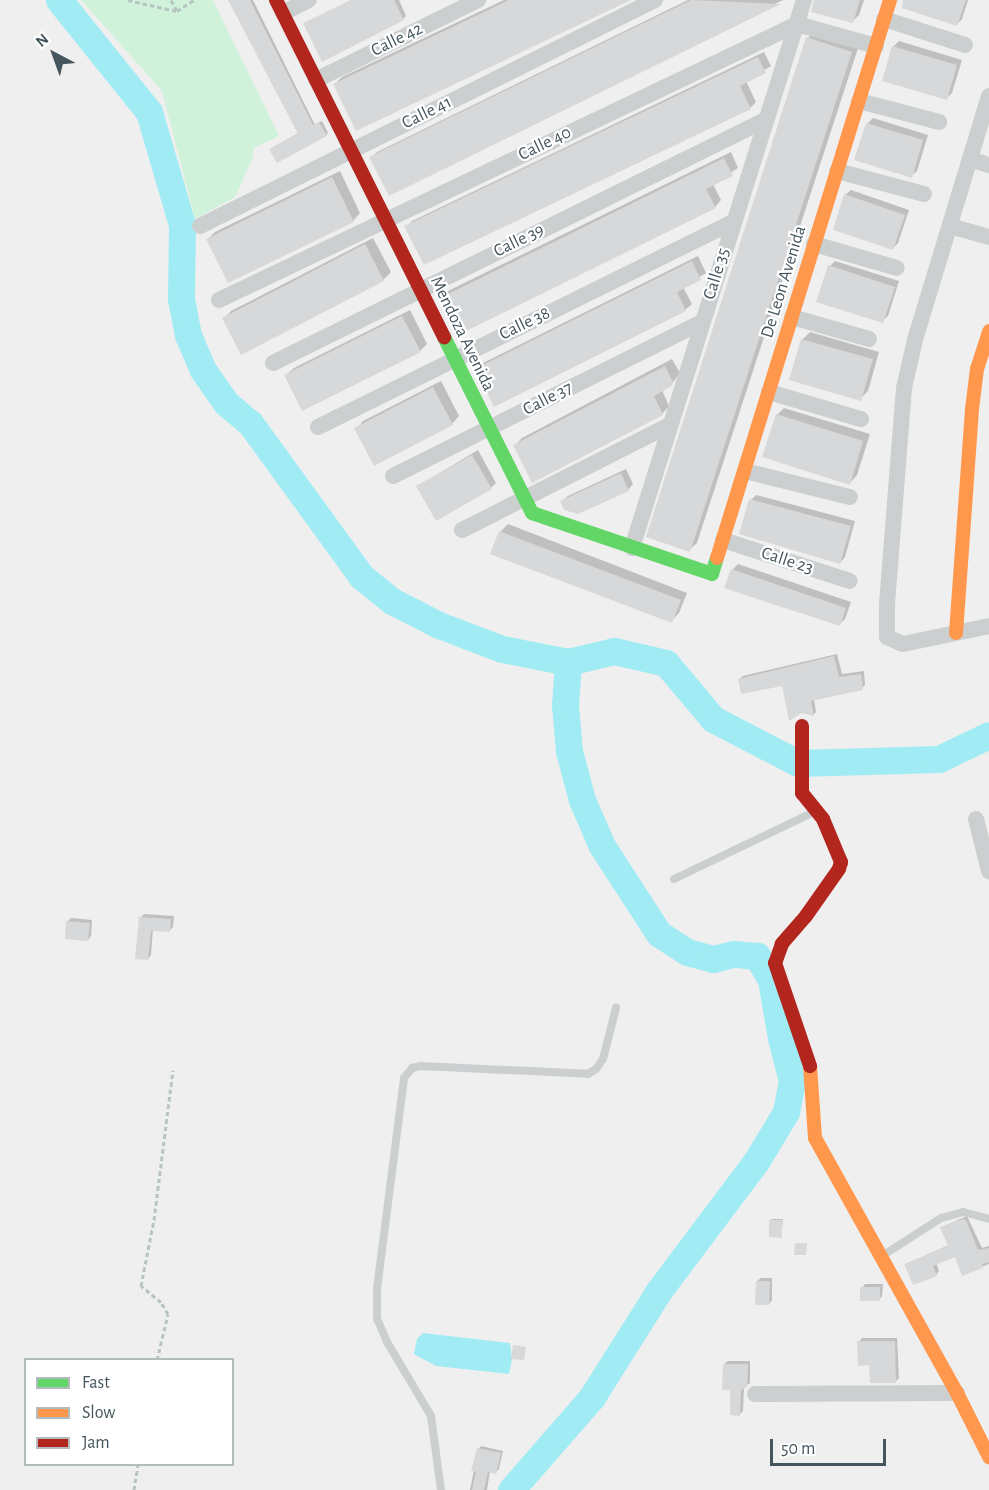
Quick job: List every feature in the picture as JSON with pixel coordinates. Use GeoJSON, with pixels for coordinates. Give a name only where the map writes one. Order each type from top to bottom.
{"type":"FeatureCollection","features":[{"type":"Feature","properties":{"kind":"street"},"geometry":{"type":"LineString","coordinates":[[280,6],[309,0]]}},
{"type":"Feature","properties":{"kind":"street","name":"Calle 42"},"geometry":{"type":"LineString","coordinates":[[316,80],[478,0]]}},
{"type":"Feature","properties":{"kind":"street","name":"Calle 41"},"geometry":{"type":"LineString","coordinates":[[200,226],[655,0]]}},
{"type":"Feature","properties":{"kind":"street","name":"De Leon Avenida"},"geometry":{"type":"LineString","coordinates":[[712,574],[890,0]]}},
{"type":"Feature","properties":{"kind":"street","name":"Mendoza Avenida"},"geometry":{"type":"LineString","coordinates":[[280,6],[532,513],[712,574]]}},
{"type":"Feature","properties":{"kind":"street"},"geometry":{"type":"LineString","coordinates":[[798,9],[876,46]]}},
{"type":"Feature","properties":{"kind":"street","name":"Calle 35"},"geometry":{"type":"LineString","coordinates":[[632,548],[798,9]]}},
{"type":"Feature","properties":{"kind":"street","name":"Calle 40"},"geometry":{"type":"LineString","coordinates":[[219,300],[386,220],[798,9]]}},
{"type":"Feature","properties":{"kind":"street"},"geometry":{"type":"LineString","coordinates":[[884,19],[965,45]]}},
{"type":"Feature","properties":{"kind":"street"},"geometry":{"type":"LineString","coordinates":[[989,96],[915,339],[904,388],[887,604],[887,638],[903,644],[989,626]]}},
{"type":"Feature","properties":{"kind":"street"},"geometry":{"type":"LineString","coordinates":[[859,101],[939,122]]}},
{"type":"Feature","properties":{"kind":"street","name":"Calle 39"},"geometry":{"type":"LineString","coordinates":[[273,363],[765,120]]}},
{"type":"Feature","properties":{"kind":"street"},"geometry":{"type":"LineString","coordinates":[[970,159],[989,165]]}},
{"type":"Feature","properties":{"kind":"street"},"geometry":{"type":"LineString","coordinates":[[837,171],[924,195]]}},
{"type":"Feature","properties":{"kind":"street","name":"Calle 38"},"geometry":{"type":"LineString","coordinates":[[318,427],[733,222]]}},
{"type":"Feature","properties":{"kind":"street"},"geometry":{"type":"LineString","coordinates":[[950,225],[989,237]]}},
{"type":"Feature","properties":{"kind":"street"},"geometry":{"type":"LineString","coordinates":[[814,244],[897,268]]}},
{"type":"Feature","properties":{"kind":"street"},"geometry":{"type":"LineString","coordinates":[[792,317],[870,339]]}},
{"type":"Feature","properties":{"kind":"street","name":"Calle 37"},"geometry":{"type":"LineString","coordinates":[[393,476],[702,322]]}},
{"type":"Feature","properties":{"kind":"street"},"geometry":{"type":"LineString","coordinates":[[956,633],[972,409],[977,369],[989,331]]}},
{"type":"Feature","properties":{"kind":"street"},"geometry":{"type":"LineString","coordinates":[[768,392],[861,419]]}},
{"type":"Feature","properties":{"kind":"street"},"geometry":{"type":"LineString","coordinates":[[462,530],[670,425]]}},
{"type":"Feature","properties":{"kind":"street"},"geometry":{"type":"LineString","coordinates":[[745,471],[850,497]]}},
{"type":"Feature","properties":{"kind":"street","name":"Calle 23"},"geometry":{"type":"LineString","coordinates":[[723,540],[850,581]]}},
{"type":"Feature","properties":{"kind":"street"},"geometry":{"type":"LineString","coordinates":[[802,726],[802,793],[817,810],[841,862],[839,869],[806,916],[782,944],[775,963],[809,1058],[815,1138],[957,1393],[989,1457]]}},
{"type":"Feature","properties":{"kind":"street"},"geometry":{"type":"LineString","coordinates":[[976,819],[989,871]]}},
{"type":"Feature","properties":{"kind":"street"},"geometry":{"type":"LineString","coordinates":[[755,1394],[957,1393]]}},
{"type":"Feature","properties":{"kind":"lane"},"geometry":{"type":"LineString","coordinates":[[674,879],[817,810]]}},
{"type":"Feature","properties":{"kind":"lane"},"geometry":{"type":"LineString","coordinates":[[441,1490],[431,1416],[387,1342],[377,1319],[377,1289],[404,1078],[412,1068],[421,1066],[588,1074],[596,1069],[603,1059],[616,1008]]}},
{"type":"Feature","properties":{"kind":"lane"},"geometry":{"type":"LineString","coordinates":[[882,1257],[941,1218],[963,1212],[989,1219]]}},
{"type":"Feature","properties":{"kind":"path"},"geometry":{"type":"LineString","coordinates":[[128,0],[177,11],[194,0]]}},
{"type":"Feature","properties":{"kind":"path"},"geometry":{"type":"LineString","coordinates":[[171,0],[177,11]]}},
{"type":"Feature","properties":{"kind":"path"},"geometry":{"type":"LineString","coordinates":[[157,1358],[168,1314],[161,1302],[141,1286],[154,1220],[173,1070]]}},
{"type":"Feature","properties":{"kind":"path"},"geometry":{"type":"LineString","coordinates":[[134,1490],[138,1466]]}},
{"type":"Feature","properties":{"kind":"green space"},"geometry":{"type":"Polygon","coordinates":[[[81,0],[213,0],[279,136],[254,148],[252,160],[235,197],[195,219],[162,91],[81,0]]]}},
{"type":"Feature","properties":{"kind":"water"},"geometry":{"type":"Polygon","coordinates":[[[423,1333],[510,1343],[512,1359],[509,1374],[436,1366],[414,1354],[417,1339],[423,1333]]]}},
{"type":"Feature","properties":{"kind":"building"},"geometry":{"type":"Polygon","coordinates":[[[228,0],[250,0],[313,125],[319,122],[327,136],[277,163],[269,149],[298,134],[228,0]]]}},
{"type":"Feature","properties":{"kind":"building"},"geometry":{"type":"Polygon","coordinates":[[[351,0],[394,0],[404,20],[322,62],[303,23],[351,0]]]}},
{"type":"Feature","properties":{"kind":"building"},"geometry":{"type":"Polygon","coordinates":[[[509,0],[631,0],[356,131],[333,84],[509,0]]]}},
{"type":"Feature","properties":{"kind":"building"},"geometry":{"type":"Polygon","coordinates":[[[691,0],[781,4],[389,196],[369,157],[691,0]]]}},
{"type":"Feature","properties":{"kind":"building"},"geometry":{"type":"Polygon","coordinates":[[[814,0],[860,0],[853,23],[811,12],[814,0]]]}},
{"type":"Feature","properties":{"kind":"building"},"geometry":{"type":"Polygon","coordinates":[[[903,0],[966,0],[957,26],[902,8],[903,0]]]}},
{"type":"Feature","properties":{"kind":"building"},"geometry":{"type":"Polygon","coordinates":[[[806,37],[852,52],[690,552],[646,537],[806,37]]]}},
{"type":"Feature","properties":{"kind":"building"},"geometry":{"type":"Polygon","coordinates":[[[892,46],[957,65],[947,100],[882,81],[892,46]]]}},
{"type":"Feature","properties":{"kind":"building"},"geometry":{"type":"Polygon","coordinates":[[[758,57],[766,73],[740,86],[751,109],[424,265],[404,226],[758,57]]]}},
{"type":"Feature","properties":{"kind":"building"},"geometry":{"type":"Polygon","coordinates":[[[866,123],[923,140],[912,178],[854,160],[866,123]]]}},
{"type":"Feature","properties":{"kind":"building"},"geometry":{"type":"Polygon","coordinates":[[[724,158],[733,176],[706,189],[716,208],[458,335],[440,298],[724,158]]]}},
{"type":"Feature","properties":{"kind":"building"},"geometry":{"type":"Polygon","coordinates":[[[332,177],[354,222],[228,283],[206,239],[332,177]]]}},
{"type":"Feature","properties":{"kind":"building"},"geometry":{"type":"Polygon","coordinates":[[[844,194],[905,215],[893,250],[833,230],[844,194]]]}},
{"type":"Feature","properties":{"kind":"building"},"geometry":{"type":"Polygon","coordinates":[[[365,244],[384,281],[241,355],[222,318],[365,244]]]}},
{"type":"Feature","properties":{"kind":"building"},"geometry":{"type":"Polygon","coordinates":[[[692,261],[701,280],[677,292],[686,311],[494,407],[475,369],[692,261]]]}},
{"type":"Feature","properties":{"kind":"building"},"geometry":{"type":"Polygon","coordinates":[[[828,265],[895,287],[883,323],[816,302],[828,265]]]}},
{"type":"Feature","properties":{"kind":"building"},"geometry":{"type":"Polygon","coordinates":[[[402,316],[421,352],[302,411],[284,375],[402,316]]]}},
{"type":"Feature","properties":{"kind":"building"},"geometry":{"type":"Polygon","coordinates":[[[801,339],[873,359],[861,401],[789,380],[801,339]]]}},
{"type":"Feature","properties":{"kind":"building"},"geometry":{"type":"Polygon","coordinates":[[[665,366],[673,382],[672,386],[654,396],[663,415],[532,483],[513,445],[665,366]]]}},
{"type":"Feature","properties":{"kind":"building"},"geometry":{"type":"Polygon","coordinates":[[[433,387],[453,425],[374,466],[354,428],[433,387]]]}},
{"type":"Feature","properties":{"kind":"building"},"geometry":{"type":"Polygon","coordinates":[[[776,414],[863,441],[850,485],[762,457],[776,414]]]}},
{"type":"Feature","properties":{"kind":"building"},"geometry":{"type":"Polygon","coordinates":[[[472,455],[492,489],[436,521],[416,486],[472,455]]]}},
{"type":"Feature","properties":{"kind":"building"},"geometry":{"type":"Polygon","coordinates":[[[621,473],[629,491],[578,514],[564,510],[560,501],[621,473]]]}},
{"type":"Feature","properties":{"kind":"building"},"geometry":{"type":"Polygon","coordinates":[[[749,499],[851,526],[840,564],[739,534],[749,499]]]}},
{"type":"Feature","properties":{"kind":"building"},"geometry":{"type":"Polygon","coordinates":[[[499,531],[681,600],[672,623],[490,554],[499,531]]]}},
{"type":"Feature","properties":{"kind":"building"},"geometry":{"type":"Polygon","coordinates":[[[731,569],[846,608],[840,626],[724,588],[731,569]]]}},
{"type":"Feature","properties":{"kind":"building"},"geometry":{"type":"Polygon","coordinates":[[[834,656],[839,677],[861,674],[863,690],[811,701],[814,716],[801,713],[789,721],[782,686],[741,694],[738,679],[834,656]]]}},
{"type":"Feature","properties":{"kind":"building"},"geometry":{"type":"Polygon","coordinates":[[[139,917],[171,919],[170,932],[151,931],[148,960],[135,959],[139,917]]]}},
{"type":"Feature","properties":{"kind":"building"},"geometry":{"type":"Polygon","coordinates":[[[66,921],[90,923],[88,941],[65,939],[66,921]]]}},
{"type":"Feature","properties":{"kind":"building"},"geometry":{"type":"Polygon","coordinates":[[[769,1220],[782,1220],[782,1238],[769,1237],[769,1220]]]}},
{"type":"Feature","properties":{"kind":"building"},"geometry":{"type":"Polygon","coordinates":[[[966,1220],[978,1250],[989,1248],[989,1262],[982,1264],[983,1268],[962,1276],[955,1257],[933,1266],[937,1276],[913,1285],[904,1264],[948,1246],[940,1227],[966,1220]]]}},
{"type":"Feature","properties":{"kind":"building"},"geometry":{"type":"Polygon","coordinates":[[[795,1243],[807,1243],[806,1255],[794,1255],[795,1243]]]}},
{"type":"Feature","properties":{"kind":"building"},"geometry":{"type":"Polygon","coordinates":[[[756,1281],[770,1281],[769,1305],[755,1305],[756,1281]]]}},
{"type":"Feature","properties":{"kind":"building"},"geometry":{"type":"Polygon","coordinates":[[[860,1287],[880,1287],[880,1301],[860,1301],[860,1287]]]}},
{"type":"Feature","properties":{"kind":"building"},"geometry":{"type":"Polygon","coordinates":[[[857,1341],[895,1341],[896,1383],[870,1383],[869,1365],[858,1366],[857,1341]]]}},
{"type":"Feature","properties":{"kind":"building"},"geometry":{"type":"Polygon","coordinates":[[[513,1345],[526,1347],[524,1360],[511,1359],[513,1345]]]}},
{"type":"Feature","properties":{"kind":"building"},"geometry":{"type":"Polygon","coordinates":[[[723,1364],[748,1364],[747,1387],[741,1390],[740,1416],[730,1415],[730,1390],[722,1390],[723,1364]]]}},
{"type":"Feature","properties":{"kind":"building"},"geometry":{"type":"Polygon","coordinates":[[[477,1448],[501,1453],[496,1474],[488,1472],[484,1490],[472,1490],[476,1472],[471,1471],[477,1448]]]}},
{"type":"Feature","properties":{"kind":"waterway"},"geometry":{"type":"LineString","coordinates":[[59,0],[149,112],[182,225],[181,299],[188,335],[203,370],[226,403],[250,423],[361,576],[392,601],[439,625],[502,649],[568,662],[614,651],[666,663],[713,719],[798,763],[939,759],[989,735]]}},
{"type":"Feature","properties":{"kind":"waterway"},"geometry":{"type":"LineString","coordinates":[[511,1490],[592,1397],[658,1292],[757,1160],[786,1112],[792,1081],[781,1038],[771,980],[757,956],[733,954],[713,959],[687,952],[659,934],[602,846],[582,800],[569,751],[565,705],[568,662]]}},
{"type":"Feature","properties":{"kind":"traffic: fast"},"geometry":{"type":"LineString","coordinates":[[444,337],[532,513],[712,574],[717,558]]}},
{"type":"Feature","properties":{"kind":"traffic: slow"},"geometry":{"type":"LineString","coordinates":[[717,558],[890,0]]}},
{"type":"Feature","properties":{"kind":"traffic: slow"},"geometry":{"type":"LineString","coordinates":[[956,633],[972,409],[977,369],[989,331]]}},
{"type":"Feature","properties":{"kind":"traffic: slow"},"geometry":{"type":"LineString","coordinates":[[810,1066],[815,1138],[957,1393],[989,1457]]}},
{"type":"Feature","properties":{"kind":"traffic: jam"},"geometry":{"type":"LineString","coordinates":[[276,0],[444,337]]}},
{"type":"Feature","properties":{"kind":"traffic: jam"},"geometry":{"type":"LineString","coordinates":[[802,726],[802,793],[823,819],[841,862],[839,869],[806,916],[782,944],[775,963],[810,1066]]}}]}
